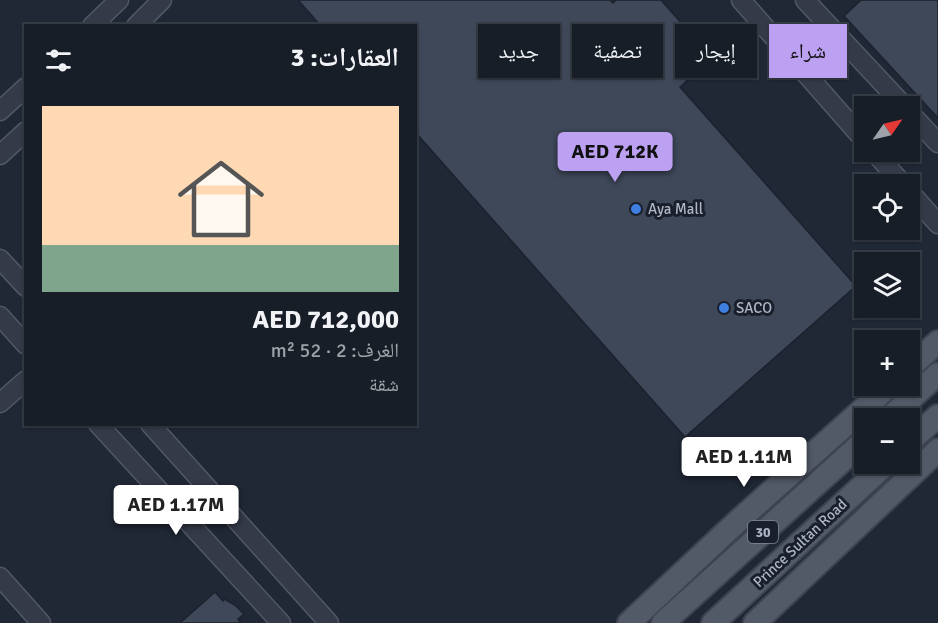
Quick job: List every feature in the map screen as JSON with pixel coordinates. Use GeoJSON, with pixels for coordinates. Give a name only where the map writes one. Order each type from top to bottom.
{"type":"FeatureCollection","features":[{"type":"Feature","properties":{"kind":"main road"},"geometry":{"type":"LineString","coordinates":[[920,358],[938,342]]}},
{"type":"Feature","properties":{"kind":"main road"},"geometry":{"type":"LineString","coordinates":[[900,408],[938,374]]}},
{"type":"Feature","properties":{"kind":"main road"},"geometry":{"type":"LineString","coordinates":[[629,623],[737,522],[878,396]]}},
{"type":"Feature","properties":{"kind":"main road"},"geometry":{"type":"LineString","coordinates":[[920,432],[938,416]]}},
{"type":"Feature","properties":{"kind":"main road","name":"30"},"geometry":{"type":"LineString","coordinates":[[663,623],[854,450]]}},
{"type":"Feature","properties":{"kind":"main road"},"geometry":{"type":"LineString","coordinates":[[920,458],[938,450]]}},
{"type":"Feature","properties":{"kind":"main road","name":"Prince Sultan Road"},"geometry":{"type":"LineString","coordinates":[[713,623],[875,474]]}},
{"type":"Feature","properties":{"kind":"main road"},"geometry":{"type":"LineString","coordinates":[[755,623],[901,474]]}},
{"type":"Feature","properties":{"kind":"street"},"geometry":{"type":"LineString","coordinates":[[94,24],[119,0]]}},
{"type":"Feature","properties":{"kind":"street"},"geometry":{"type":"LineString","coordinates":[[138,24],[162,0]]}},
{"type":"Feature","properties":{"kind":"street"},"geometry":{"type":"LineString","coordinates":[[741,0],[854,129]]}},
{"type":"Feature","properties":{"kind":"street"},"geometry":{"type":"LineString","coordinates":[[810,2],[895,96]]}},
{"type":"Feature","properties":{"kind":"street"},"geometry":{"type":"LineString","coordinates":[[0,111],[24,89]]}},
{"type":"Feature","properties":{"kind":"street"},"geometry":{"type":"LineString","coordinates":[[920,123],[938,142]]}},
{"type":"Feature","properties":{"kind":"street"},"geometry":{"type":"LineString","coordinates":[[0,155],[24,133]]}},
{"type":"Feature","properties":{"kind":"street"},"geometry":{"type":"LineString","coordinates":[[883,162],[894,174]]}},
{"type":"Feature","properties":{"kind":"street"},"geometry":{"type":"LineString","coordinates":[[920,204],[938,224]]}},
{"type":"Feature","properties":{"kind":"street"},"geometry":{"type":"LineString","coordinates":[[0,259],[24,285]]}},
{"type":"Feature","properties":{"kind":"street"},"geometry":{"type":"LineString","coordinates":[[0,316],[24,343]]}},
{"type":"Feature","properties":{"kind":"street"},"geometry":{"type":"LineString","coordinates":[[0,403],[24,382]]}},
{"type":"Feature","properties":{"kind":"street"},"geometry":{"type":"LineString","coordinates":[[100,426],[281,623]]}},
{"type":"Feature","properties":{"kind":"street"},"geometry":{"type":"LineString","coordinates":[[152,426],[329,623]]}},
{"type":"Feature","properties":{"kind":"street"},"geometry":{"type":"LineString","coordinates":[[0,577],[42,623]]}},
{"type":"Feature","properties":{"kind":"building","name":"Aya Mall"},"geometry":{"type":"Polygon","coordinates":[[[298,0],[610,0],[613,3],[616,0],[661,0],[682,24],[675,24],[675,78],[690,78],[680,87],[854,284],[854,288],[685,437],[417,134],[417,24],[319,24],[298,0]]]}},
{"type":"Feature","properties":{"kind":"building"},"geometry":{"type":"Polygon","coordinates":[[[861,0],[938,0],[938,118],[920,96],[844,16],[861,0]]]}},
{"type":"Feature","properties":{"kind":"building"},"geometry":{"type":"Polygon","coordinates":[[[215,592],[223,601],[224,599],[235,605],[244,614],[238,619],[241,623],[180,623],[215,592]]]}},
{"type":"Feature","properties":{"kind":"place","name":"Aya Mall"},"geometry":{"type":"Point","coordinates":[636,209]}},
{"type":"Feature","properties":{"kind":"place","name":"SACO"},"geometry":{"type":"Point","coordinates":[724,308]}}]}
